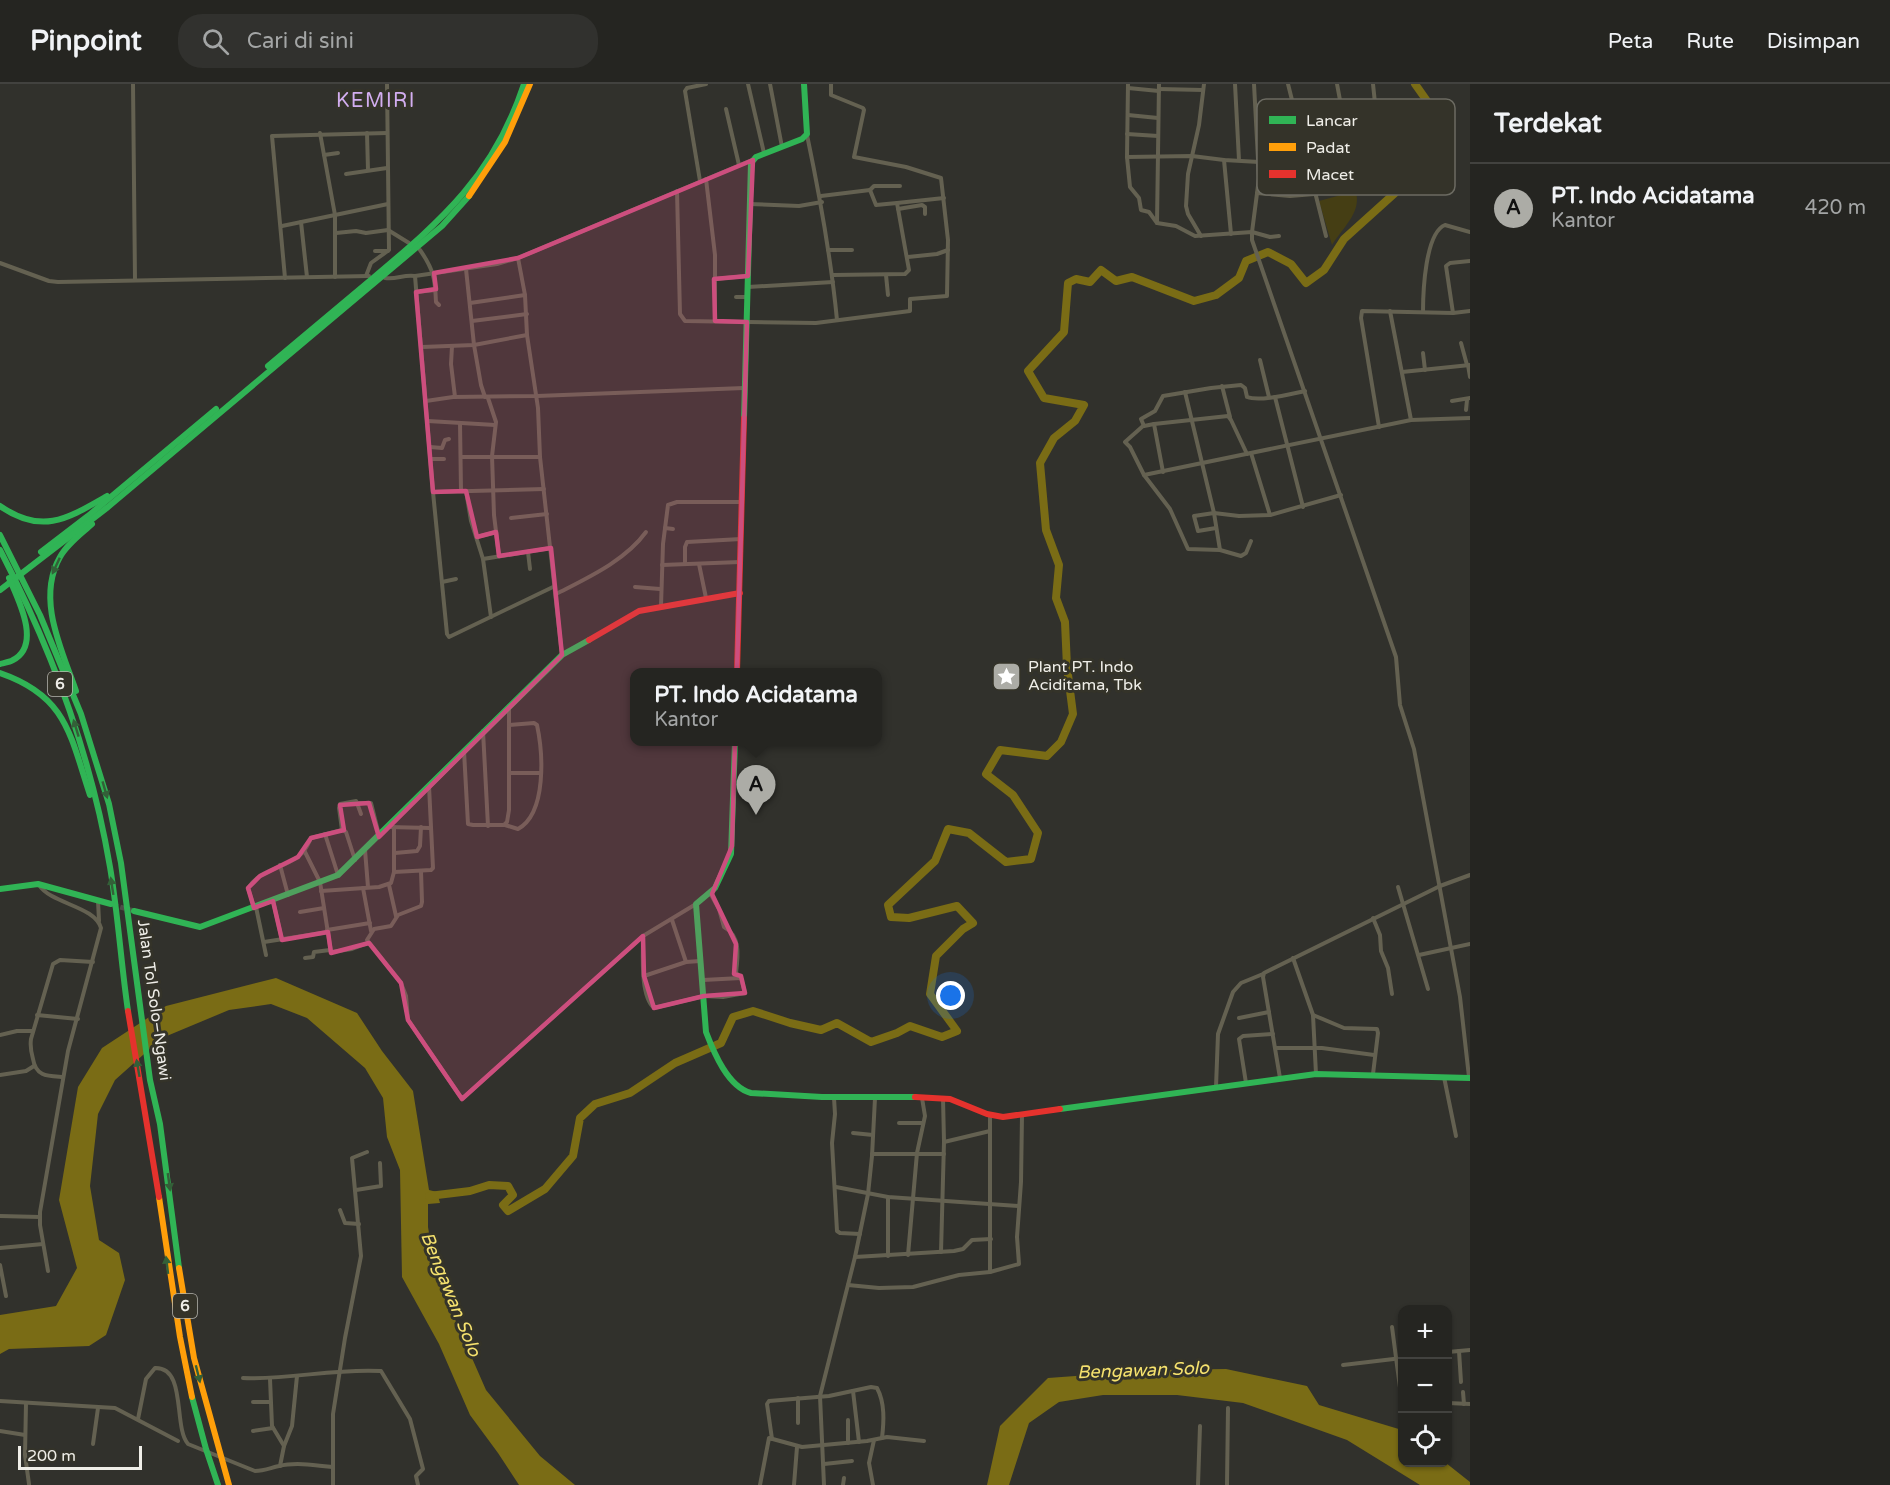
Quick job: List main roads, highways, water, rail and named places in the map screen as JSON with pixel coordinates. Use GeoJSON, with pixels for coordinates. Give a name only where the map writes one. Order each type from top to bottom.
{"type":"FeatureCollection","features":[{"type":"Feature","properties":{"kind":"main road"},"geometry":{"type":"LineString","coordinates":[[0,590],[430,230],[452,209],[474,183],[495,152],[510,124],[524,84]]}},
{"type":"Feature","properties":{"kind":"main road"},"geometry":{"type":"LineString","coordinates":[[0,584],[108,507],[405,258],[454,214],[477,187],[501,151],[519,115],[530,84]]}},
{"type":"Feature","properties":{"kind":"main road"},"geometry":{"type":"LineString","coordinates":[[737,668],[750,174],[753,160],[764,153],[802,139],[807,134],[804,84]]}},
{"type":"Feature","properties":{"kind":"main road"},"geometry":{"type":"LineString","coordinates":[[0,506],[25,520],[50,522],[63,519],[84,509],[127,483]]}},
{"type":"Feature","properties":{"kind":"main road"},"geometry":{"type":"LineString","coordinates":[[81,714],[49,603],[50,582],[60,557],[108,507]]}},
{"type":"Feature","properties":{"kind":"main road","name":"Jalan Tol Solo–Ngawi"},"geometry":{"type":"LineString","coordinates":[[0,535],[40,615],[81,714],[116,832],[150,1080],[160,1124],[182,1288],[194,1358],[229,1485]]}},
{"type":"Feature","properties":{"kind":"main road","name":"Jalan Tol Solo–Ngawi"},"geometry":{"type":"LineString","coordinates":[[0,550],[35,621],[68,705],[81,744],[102,825],[171,1291],[185,1369],[218,1485]]}},
{"type":"Feature","properties":{"kind":"main road"},"geometry":{"type":"LineString","coordinates":[[0,558],[26,617],[28,631],[25,648],[20,655],[8,663],[0,664]]}},
{"type":"Feature","properties":{"kind":"main road"},"geometry":{"type":"LineString","coordinates":[[134,911],[199,927],[338,875],[391,827],[483,731],[562,655],[635,613],[661,606],[740,593]]}},
{"type":"Feature","properties":{"kind":"main road"},"geometry":{"type":"LineString","coordinates":[[0,673],[35,688],[54,706],[68,731],[102,825]]}},
{"type":"Feature","properties":{"kind":"main road"},"geometry":{"type":"LineString","coordinates":[[735,746],[731,854],[721,880],[696,904],[706,1032],[735,1083],[746,1091],[834,1098],[943,1098],[962,1102],[990,1115],[1022,1115],[1316,1074],[1469,1077]]}},
{"type":"Feature","properties":{"kind":"main road"},"geometry":{"type":"LineString","coordinates":[[0,889],[39,884],[111,904]]}},
{"type":"Feature","properties":{"kind":"waterway"},"geometry":{"type":"LineString","coordinates":[[1415,84],[1426,99]]}},
{"type":"Feature","properties":{"kind":"waterway"},"geometry":{"type":"LineString","coordinates":[[429,1196],[470,1191],[489,1185],[508,1186],[513,1195],[503,1205],[508,1211],[545,1189],[573,1156],[580,1118],[595,1104],[630,1093],[675,1063],[721,1043],[733,1017],[753,1011],[821,1030],[837,1023],[871,1042],[910,1026],[942,1037],[957,1031],[930,994],[936,956],[963,929],[973,923],[957,906],[909,918],[891,917],[888,905],[935,861],[948,829],[969,833],[1006,862],[1031,859],[1038,833],[1013,795],[986,774],[1000,750],[1047,756],[1061,742],[1073,714],[1067,667],[1065,622],[1056,598],[1059,565],[1046,530],[1040,463],[1054,438],[1075,421],[1084,405],[1044,398],[1028,371],[1064,332],[1068,283],[1076,279],[1090,282],[1101,270],[1116,281],[1132,277],[1194,301],[1216,295],[1239,278],[1246,261],[1268,252],[1291,264],[1306,283],[1324,270],[1344,239],[1393,195]]}},
{"type":"Feature","properties":{"kind":"tunnel"},"geometry":{"type":"LineString","coordinates":[[113,905],[134,911]]}},
{"type":"Feature","properties":{"kind":"place","name":"Plant PT. Indo Aciditama, Tbk"},"geometry":{"type":"Point","coordinates":[1007,676]}},
{"type":"Feature","properties":{"kind":"place","name":"PT. Indo Acidatama"},"geometry":{"type":"Point","coordinates":[756,815]}},
{"type":"Feature","properties":{"kind":"district","name":"KEMIRI"},"geometry":{"type":"Point","coordinates":[376,101]}},
{"type":"Feature","properties":{"kind":"water label","name":"Bengawan Solo"},"geometry":{"type":"Point","coordinates":[451,1294]}},
{"type":"Feature","properties":{"kind":"water label","name":"Bengawan Solo"},"geometry":{"type":"Point","coordinates":[1143,1370]}}]}
